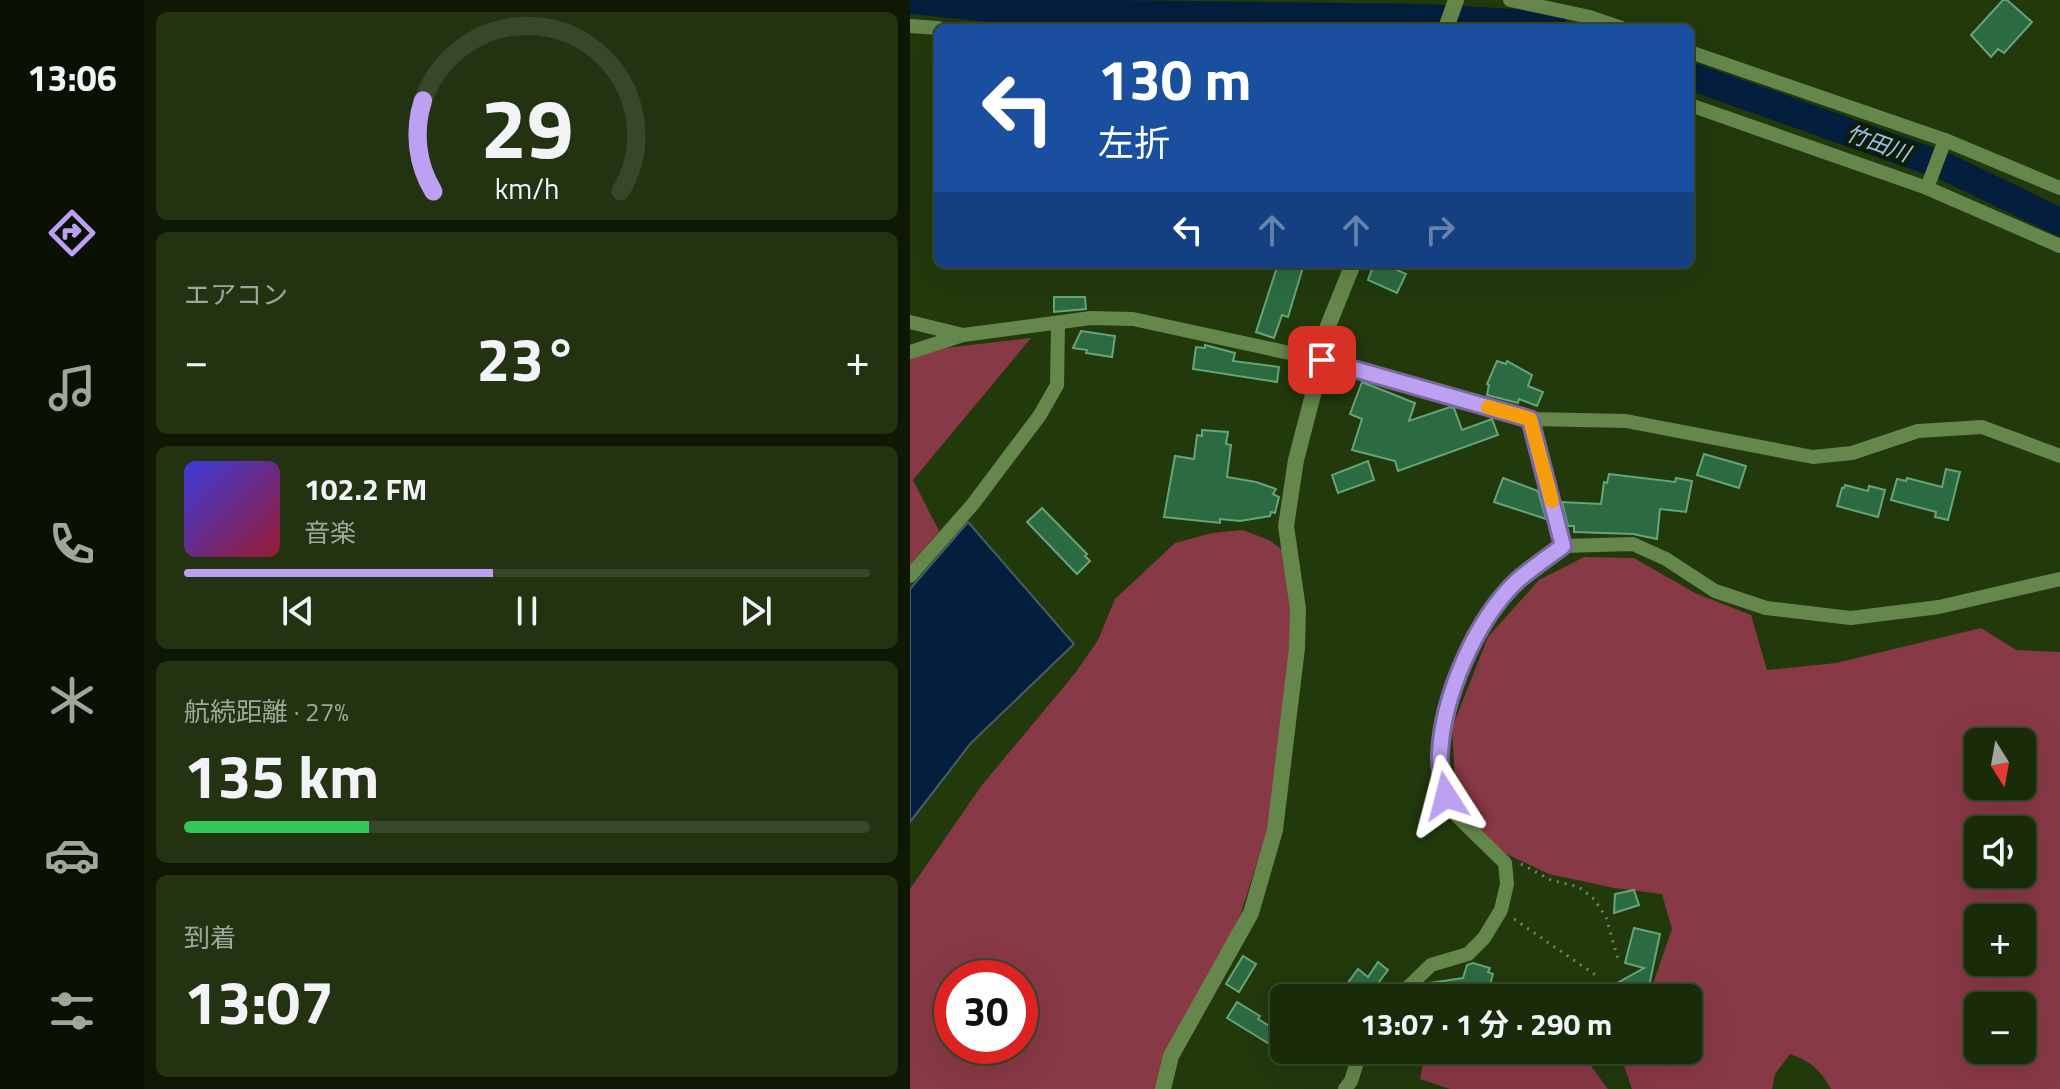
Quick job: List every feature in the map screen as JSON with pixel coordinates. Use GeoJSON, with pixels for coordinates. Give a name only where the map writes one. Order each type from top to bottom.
{"type":"FeatureCollection","features":[{"type":"Feature","properties":{"kind":"street"},"geometry":{"type":"LineString","coordinates":[[1447,24],[1456,0]]}},
{"type":"Feature","properties":{"kind":"street"},"geometry":{"type":"LineString","coordinates":[[1510,0],[1610,24]]}},
{"type":"Feature","properties":{"kind":"street"},"geometry":{"type":"LineString","coordinates":[[910,26],[934,28]]}},
{"type":"Feature","properties":{"kind":"street"},"geometry":{"type":"LineString","coordinates":[[1694,53],[1945,142],[2060,188]]}},
{"type":"Feature","properties":{"kind":"street"},"geometry":{"type":"LineString","coordinates":[[1694,106],[1928,186],[2060,246]]}},
{"type":"Feature","properties":{"kind":"street"},"geometry":{"type":"LineString","coordinates":[[1928,186],[1945,142]]}},
{"type":"Feature","properties":{"kind":"street"},"geometry":{"type":"LineString","coordinates":[[1163,1089],[1171,1056],[1251,913],[1275,830],[1297,648],[1298,609],[1286,526],[1296,460],[1328,326],[1351,268]]}},
{"type":"Feature","properties":{"kind":"street"},"geometry":{"type":"LineString","coordinates":[[910,352],[963,335],[1091,318],[1133,319],[1322,360],[1530,419],[1626,421],[1813,457],[1852,453],[1918,431],[1982,427],[2060,456]]}},
{"type":"Feature","properties":{"kind":"street"},"geometry":{"type":"LineString","coordinates":[[910,322],[963,335]]}},
{"type":"Feature","properties":{"kind":"street"},"geometry":{"type":"LineString","coordinates":[[910,576],[973,504],[1040,415],[1057,385],[1058,324]]}},
{"type":"Feature","properties":{"kind":"street"},"geometry":{"type":"LineString","coordinates":[[1530,419],[1563,546]]}},
{"type":"Feature","properties":{"kind":"street"},"geometry":{"type":"LineString","coordinates":[[1411,984],[1431,965],[1468,954],[1484,938],[1501,910],[1507,884],[1505,863],[1455,814],[1446,796],[1440,756],[1443,734],[1460,668],[1472,642],[1496,605],[1518,581],[1563,546],[1633,544],[1666,559],[1715,591],[1766,608],[1851,618],[1939,607],[2060,579]]}},
{"type":"Feature","properties":{"kind":"street"},"geometry":{"type":"LineString","coordinates":[[1345,1089],[1356,1064]]}},
{"type":"Feature","properties":{"kind":"path"},"geometry":{"type":"LineString","coordinates":[[1505,863],[1519,863],[1551,880],[1579,887],[1594,899],[1606,917],[1619,963]]}},
{"type":"Feature","properties":{"kind":"path"},"geometry":{"type":"LineString","coordinates":[[1501,910],[1597,976]]}},
{"type":"Feature","properties":{"kind":"shaded area"},"geometry":{"type":"Polygon","coordinates":[[[1031,338],[913,480],[939,531],[910,567],[910,359],[945,348],[1031,338]]]}},
{"type":"Feature","properties":{"kind":"shaded area"},"geometry":{"type":"Polygon","coordinates":[[[1243,530],[1269,540],[1284,551],[1294,649],[1270,822],[1240,916],[1157,1089],[910,1089],[910,889],[982,785],[1076,672],[1098,640],[1115,599],[1175,543],[1212,533],[1243,530]]]}},
{"type":"Feature","properties":{"kind":"shaded area"},"geometry":{"type":"Polygon","coordinates":[[[1584,557],[1634,558],[1695,593],[1751,615],[1767,670],[1836,663],[1981,628],[2016,650],[2060,652],[2060,1089],[1831,1089],[1814,1067],[1790,1054],[1775,1074],[1772,1089],[1632,1089],[1623,1064],[1702,1064],[1702,984],[1653,984],[1672,929],[1662,894],[1614,888],[1549,874],[1506,854],[1480,831],[1455,783],[1452,728],[1488,637],[1539,580],[1584,557]]]}},
{"type":"Feature","properties":{"kind":"shaded area"},"geometry":{"type":"Polygon","coordinates":[[[1423,1064],[1589,1064],[1608,1089],[1450,1089],[1420,1079],[1423,1064]]]}},
{"type":"Feature","properties":{"kind":"water"},"geometry":{"type":"Polygon","coordinates":[[[968,522],[1074,644],[971,743],[910,822],[910,589],[968,522]]]}},
{"type":"Feature","properties":{"kind":"building"},"geometry":{"type":"Polygon","coordinates":[[[2003,0],[2007,0],[2032,22],[2004,53],[1998,49],[1991,57],[1971,35],[2003,0]]]}},
{"type":"Feature","properties":{"kind":"building"},"geometry":{"type":"Polygon","coordinates":[[[1277,268],[1303,268],[1288,317],[1282,315],[1274,338],[1256,332],[1277,268]]]}},
{"type":"Feature","properties":{"kind":"building"},"geometry":{"type":"Polygon","coordinates":[[[1372,268],[1393,268],[1406,274],[1397,293],[1368,280],[1372,268]]]}},
{"type":"Feature","properties":{"kind":"building"},"geometry":{"type":"Polygon","coordinates":[[[1054,297],[1085,297],[1086,309],[1054,312],[1054,297]]]}},
{"type":"Feature","properties":{"kind":"building"},"geometry":{"type":"Polygon","coordinates":[[[1081,331],[1115,336],[1112,357],[1073,348],[1081,331]]]}},
{"type":"Feature","properties":{"kind":"building"},"geometry":{"type":"Polygon","coordinates":[[[1205,345],[1235,353],[1233,361],[1279,367],[1277,382],[1193,369],[1196,347],[1205,348],[1205,345]]]}},
{"type":"Feature","properties":{"kind":"building"},"geometry":{"type":"Polygon","coordinates":[[[1497,361],[1506,364],[1507,361],[1532,375],[1528,386],[1543,392],[1537,406],[1519,399],[1518,403],[1487,395],[1487,384],[1497,361]]]}},
{"type":"Feature","properties":{"kind":"building"},"geometry":{"type":"Polygon","coordinates":[[[1362,382],[1415,403],[1409,421],[1450,407],[1454,408],[1462,430],[1492,419],[1498,435],[1398,471],[1395,461],[1352,450],[1362,419],[1350,414],[1362,382]]]}},
{"type":"Feature","properties":{"kind":"building"},"geometry":{"type":"Polygon","coordinates":[[[1202,430],[1228,432],[1226,444],[1231,445],[1227,477],[1276,489],[1273,494],[1279,497],[1275,513],[1240,521],[1220,519],[1220,523],[1164,517],[1175,456],[1194,459],[1197,435],[1202,436],[1202,430]]]}},
{"type":"Feature","properties":{"kind":"building"},"geometry":{"type":"Polygon","coordinates":[[[1704,454],[1746,466],[1739,488],[1697,475],[1704,454]]]}},
{"type":"Feature","properties":{"kind":"building"},"geometry":{"type":"Polygon","coordinates":[[[1368,461],[1374,480],[1338,493],[1332,475],[1368,461]]]}},
{"type":"Feature","properties":{"kind":"building"},"geometry":{"type":"Polygon","coordinates":[[[1946,469],[1960,472],[1948,520],[1935,517],[1936,512],[1891,500],[1897,479],[1906,481],[1907,478],[1942,487],[1946,469]]]}},
{"type":"Feature","properties":{"kind":"building"},"geometry":{"type":"Polygon","coordinates":[[[1609,474],[1675,482],[1676,478],[1692,481],[1686,512],[1660,509],[1657,539],[1633,534],[1574,532],[1574,526],[1568,526],[1562,502],[1601,504],[1604,482],[1607,483],[1609,474]]]}},
{"type":"Feature","properties":{"kind":"building"},"geometry":{"type":"Polygon","coordinates":[[[1503,478],[1538,491],[1546,519],[1494,502],[1503,478]]]}},
{"type":"Feature","properties":{"kind":"building"},"geometry":{"type":"Polygon","coordinates":[[[1845,485],[1868,491],[1869,486],[1885,490],[1878,517],[1837,506],[1845,485]]]}},
{"type":"Feature","properties":{"kind":"building"},"geometry":{"type":"Polygon","coordinates":[[[1042,508],[1087,554],[1085,556],[1090,561],[1077,574],[1027,522],[1042,508]]]}},
{"type":"Feature","properties":{"kind":"building"},"geometry":{"type":"Polygon","coordinates":[[[1634,890],[1639,905],[1614,913],[1615,894],[1634,890]]]}},
{"type":"Feature","properties":{"kind":"building"},"geometry":{"type":"Polygon","coordinates":[[[1634,928],[1660,934],[1649,984],[1619,982],[1644,968],[1625,963],[1634,928]]]}},
{"type":"Feature","properties":{"kind":"building"},"geometry":{"type":"Polygon","coordinates":[[[1243,956],[1256,964],[1239,992],[1226,984],[1243,956]]]}},
{"type":"Feature","properties":{"kind":"building"},"geometry":{"type":"Polygon","coordinates":[[[1378,962],[1388,970],[1379,982],[1381,984],[1347,984],[1358,969],[1368,977],[1378,962]]]}},
{"type":"Feature","properties":{"kind":"building"},"geometry":{"type":"Polygon","coordinates":[[[1473,963],[1490,968],[1488,972],[1493,974],[1490,984],[1429,984],[1463,978],[1467,965],[1473,963]]]}},
{"type":"Feature","properties":{"kind":"building"},"geometry":{"type":"Polygon","coordinates":[[[1237,1002],[1260,1016],[1258,1019],[1270,1026],[1270,1044],[1227,1018],[1237,1002]]]}},
{"type":"Feature","properties":{"kind":"waterway","name":"竹田川"},"geometry":{"type":"LineString","coordinates":[[913,0],[1036,13],[1425,18],[1529,24]]}},
{"type":"Feature","properties":{"kind":"waterway","name":"竹田川"},"geometry":{"type":"LineString","coordinates":[[1694,77],[1944,166],[2060,222]]}},
{"type":"Feature","properties":{"kind":"slow traffic"},"geometry":{"type":"LineString","coordinates":[[1488,407],[1530,419],[1552,501]]}},
{"type":"Feature","properties":{"kind":"route"},"geometry":{"type":"LineString","coordinates":[[1322,360],[1530,419],[1539,447],[1563,546],[1518,581],[1496,605],[1472,642],[1460,668],[1443,734],[1440,756],[1446,796]]}}]}
